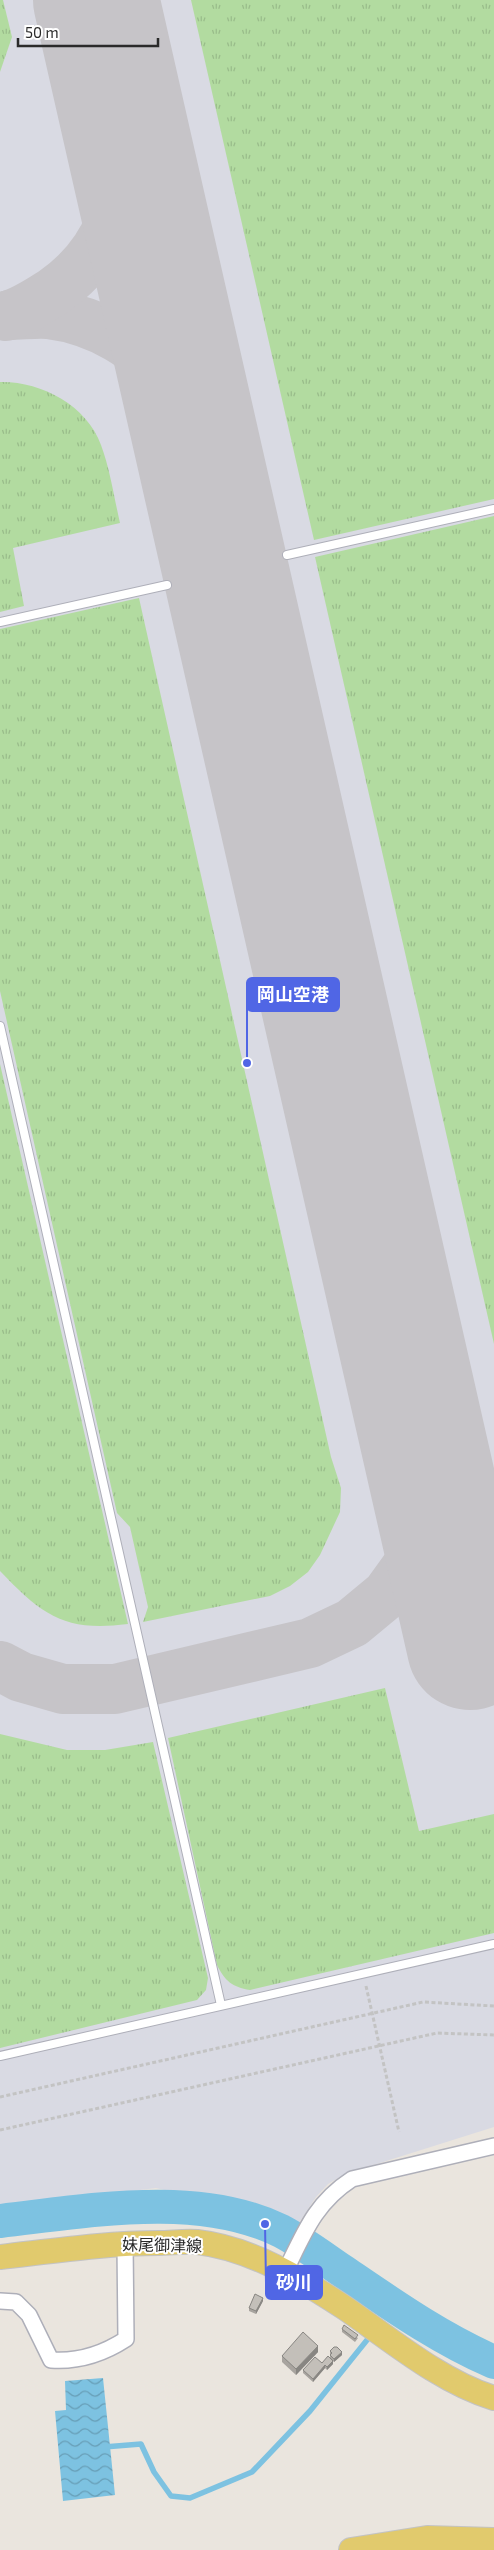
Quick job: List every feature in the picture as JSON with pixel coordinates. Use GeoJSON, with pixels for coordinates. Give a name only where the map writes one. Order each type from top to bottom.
{"type":"FeatureCollection","features":[{"type":"Feature","properties":{"kind":"main road","name":"妹尾御津線"},"geometry":{"type":"LineString","coordinates":[[0,2257],[125,2243],[197,2242],[290,2263],[331,2299],[427,2364],[480,2394],[494,2398]]}},
{"type":"Feature","properties":{"kind":"main road"},"geometry":{"type":"LineString","coordinates":[[351,2550],[427,2538],[494,2540]]}},
{"type":"Feature","properties":{"kind":"street"},"geometry":{"type":"LineString","coordinates":[[290,2263],[320,2205],[334,2191],[352,2179],[494,2146]]}},
{"type":"Feature","properties":{"kind":"street"},"geometry":{"type":"LineString","coordinates":[[0,2301],[16,2302],[29,2315],[51,2360],[67,2361],[108,2351],[126,2339],[125,2243]]}},
{"type":"Feature","properties":{"kind":"lane"},"geometry":{"type":"LineString","coordinates":[[287,555],[494,509]]}},
{"type":"Feature","properties":{"kind":"lane"},"geometry":{"type":"LineString","coordinates":[[0,622],[167,585]]}},
{"type":"Feature","properties":{"kind":"lane"},"geometry":{"type":"LineString","coordinates":[[0,1026],[221,2005]]}},
{"type":"Feature","properties":{"kind":"lane"},"geometry":{"type":"LineString","coordinates":[[0,2056],[494,1944]]}},
{"type":"Feature","properties":{"kind":"path"},"geometry":{"type":"LineString","coordinates":[[363,1973],[399,2132]]}},
{"type":"Feature","properties":{"kind":"path"},"geometry":{"type":"LineString","coordinates":[[0,2097],[423,2002],[494,2006]]}},
{"type":"Feature","properties":{"kind":"path"},"geometry":{"type":"LineString","coordinates":[[0,2130],[437,2032],[494,2035]]}},
{"type":"Feature","properties":{"kind":"shaded area"},"geometry":{"type":"Polygon","coordinates":[[[0,0],[494,0],[494,2127],[345,2174],[328,2184],[316,2197],[295,2229],[233,2206],[156,2188],[0,2208],[0,0]]]}},
{"type":"Feature","properties":{"kind":"green space"},"geometry":{"type":"Polygon","coordinates":[[[0,0],[3,0],[12,37],[0,72],[0,0]]]}},
{"type":"Feature","properties":{"kind":"green space"},"geometry":{"type":"Polygon","coordinates":[[[191,0],[494,0],[494,499],[314,540],[191,0]]]}},
{"type":"Feature","properties":{"kind":"green space"},"geometry":{"type":"Polygon","coordinates":[[[0,382],[31,386],[46,391],[73,407],[85,418],[94,431],[104,454],[120,523],[13,548],[24,606],[0,612],[0,382]]]}},
{"type":"Feature","properties":{"kind":"green space"},"geometry":{"type":"Polygon","coordinates":[[[494,516],[494,1344],[315,557],[494,516]]]}},
{"type":"Feature","properties":{"kind":"green space"},"geometry":{"type":"Polygon","coordinates":[[[139,598],[331,1457],[341,1488],[340,1512],[320,1555],[308,1572],[290,1586],[270,1596],[143,1622],[148,1607],[130,1527],[117,1513],[0,991],[0,629],[139,598]]]}},
{"type":"Feature","properties":{"kind":"green space"},"geometry":{"type":"Polygon","coordinates":[[[0,1064],[128,1624],[87,1625],[71,1623],[56,1617],[29,1599],[0,1571],[0,1064]]]}},
{"type":"Feature","properties":{"kind":"green space"},"geometry":{"type":"Polygon","coordinates":[[[385,1688],[419,1831],[494,1814],[494,1933],[250,1990],[234,1985],[226,1979],[217,1965],[168,1738],[385,1688]]]}},
{"type":"Feature","properties":{"kind":"green space"},"geometry":{"type":"Polygon","coordinates":[[[0,1734],[67,1750],[105,1750],[153,1742],[208,1978],[206,1990],[197,2000],[0,2048],[0,1734]]]}},
{"type":"Feature","properties":{"kind":"water"},"geometry":{"type":"Polygon","coordinates":[[[103,2378],[115,2495],[63,2501],[55,2411],[66,2410],[65,2381],[103,2378]]]}},
{"type":"Feature","properties":{"kind":"building"},"geometry":{"type":"Polygon","coordinates":[[[255,2294],[263,2298],[256,2311],[249,2308],[255,2294]]]}},
{"type":"Feature","properties":{"kind":"building"},"geometry":{"type":"Polygon","coordinates":[[[344,2325],[358,2335],[355,2339],[342,2329],[344,2325]]]}},
{"type":"Feature","properties":{"kind":"building"},"geometry":{"type":"Polygon","coordinates":[[[303,2332],[318,2346],[296,2369],[282,2356],[303,2332]]]}},
{"type":"Feature","properties":{"kind":"building"},"geometry":{"type":"Polygon","coordinates":[[[337,2347],[342,2352],[334,2359],[330,2355],[332,2353],[330,2351],[337,2347]]]}},
{"type":"Feature","properties":{"kind":"building"},"geometry":{"type":"Polygon","coordinates":[[[328,2356],[333,2361],[327,2367],[325,2365],[313,2379],[303,2370],[315,2357],[322,2363],[328,2356]]]}},
{"type":"Feature","properties":{"kind":"waterway"},"geometry":{"type":"LineString","coordinates":[[0,2221],[106,2209],[142,2207],[179,2207],[249,2218],[289,2235],[416,2320],[474,2353],[494,2362]]}},
{"type":"Feature","properties":{"kind":"waterway"},"geometry":{"type":"LineString","coordinates":[[389,2311],[394,2305]]}},
{"type":"Feature","properties":{"kind":"waterway"},"geometry":{"type":"LineString","coordinates":[[104,2447],[141,2444],[154,2472],[171,2496],[190,2498],[252,2472],[310,2411],[367,2340]]}},
{"type":"Feature","properties":{"kind":"taxiway"},"geometry":{"type":"LineString","coordinates":[[6,316],[25,309],[53,292],[73,276],[89,259],[111,221],[117,200],[122,177],[125,129]]}},
{"type":"Feature","properties":{"kind":"taxiway"},"geometry":{"type":"LineString","coordinates":[[9,315],[48,314],[66,317],[101,329],[133,347],[160,372],[171,387],[182,407],[197,443]]}},
{"type":"Feature","properties":{"kind":"taxiway"},"geometry":{"type":"LineString","coordinates":[[0,1666],[21,1677],[63,1689],[115,1689],[310,1643],[352,1623],[387,1594],[413,1558],[429,1520],[434,1494]]}},
{"type":"Feature","properties":{"kind":"runway"},"geometry":{"type":"LineString","coordinates":[[96,0],[470,1647]]}},
{"type":"Feature","properties":{"kind":"place","name":"岡山空港"},"geometry":{"type":"Point","coordinates":[247,1063]}},
{"type":"Feature","properties":{"kind":"place","name":"砂川"},"geometry":{"type":"Point","coordinates":[265,2224]}}]}
